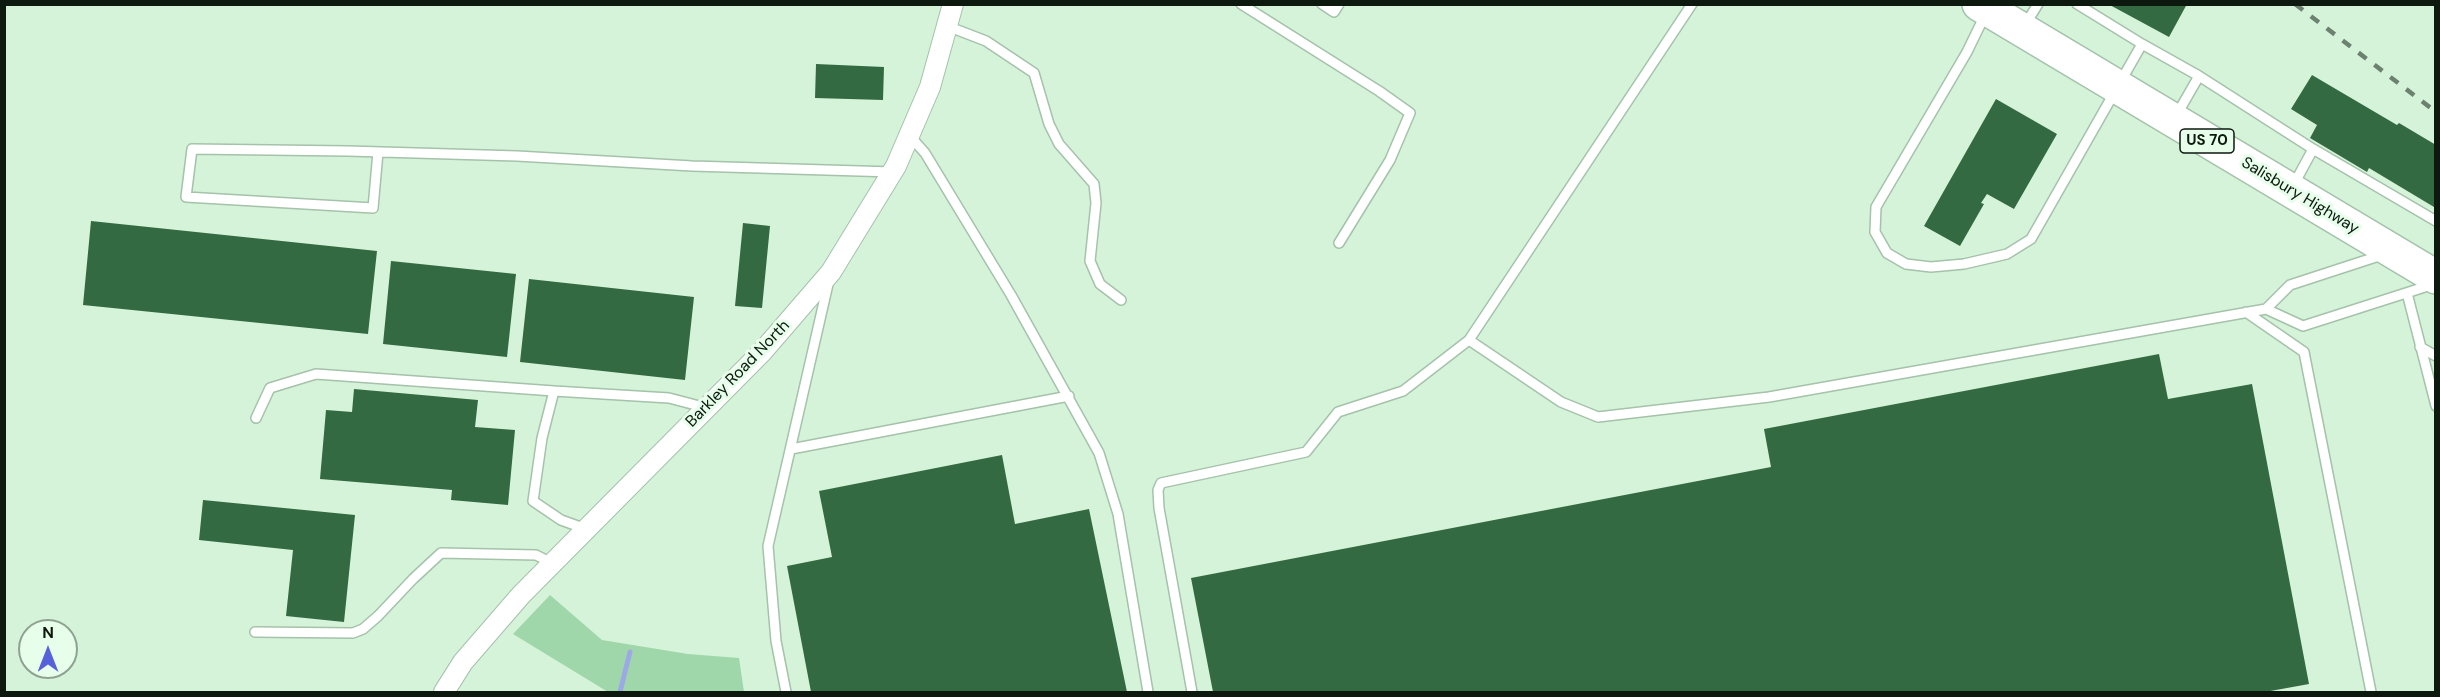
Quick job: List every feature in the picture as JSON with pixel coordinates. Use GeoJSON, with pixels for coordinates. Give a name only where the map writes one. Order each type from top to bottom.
{"type":"FeatureCollection","features":[{"type":"Feature","properties":{"kind":"highway","name":"Salisbury Highway"},"geometry":{"type":"LineString","coordinates":[[1986,6],[2030,17],[2117,87],[2436,277]]}},
{"type":"Feature","properties":{"kind":"street","name":"Barkley Road North"},"geometry":{"type":"LineString","coordinates":[[444,693],[463,662],[521,595],[762,352],[831,272],[893,172],[930,87],[953,4]]}},
{"type":"Feature","properties":{"kind":"lane"},"geometry":{"type":"LineString","coordinates":[[1241,4],[1410,113],[1390,160],[1339,243]]}},
{"type":"Feature","properties":{"kind":"lane"},"geometry":{"type":"LineString","coordinates":[[1322,4],[1334,12],[1339,4]]}},
{"type":"Feature","properties":{"kind":"lane"},"geometry":{"type":"LineString","coordinates":[[1192,693],[1159,508],[1158,490],[1161,483],[1306,452],[1338,412],[1403,391],[1469,340],[1692,4]]}},
{"type":"Feature","properties":{"kind":"lane"},"geometry":{"type":"LineString","coordinates":[[2077,4],[2436,221]]}},
{"type":"Feature","properties":{"kind":"lane"},"geometry":{"type":"LineString","coordinates":[[1986,6],[1967,52],[1876,207],[1875,232],[1887,253],[1906,264],[1931,267],[1964,264],[2007,254],[2031,239],[2142,44]]}},
{"type":"Feature","properties":{"kind":"lane"},"geometry":{"type":"LineString","coordinates":[[947,26],[986,41],[1034,73],[1049,124],[1059,144],[1094,184],[1096,203],[1090,261],[1100,284],[1121,300]]}},
{"type":"Feature","properties":{"kind":"lane"},"geometry":{"type":"LineString","coordinates":[[2173,120],[2199,76]]}},
{"type":"Feature","properties":{"kind":"lane"},"geometry":{"type":"LineString","coordinates":[[909,135],[925,153],[1069,396],[1099,453],[1118,514],[1148,693]]}},
{"type":"Feature","properties":{"kind":"lane"},"geometry":{"type":"LineString","coordinates":[[2290,190],[2313,148]]}},
{"type":"Feature","properties":{"kind":"lane"},"geometry":{"type":"LineString","coordinates":[[378,152],[373,208],[186,197],[192,149],[378,152],[517,156],[692,166],[893,172]]}},
{"type":"Feature","properties":{"kind":"lane"},"geometry":{"type":"LineString","coordinates":[[2266,309],[2290,285],[2393,252]]}},
{"type":"Feature","properties":{"kind":"lane"},"geometry":{"type":"LineString","coordinates":[[786,693],[776,640],[768,546],[831,272]]}},
{"type":"Feature","properties":{"kind":"lane"},"geometry":{"type":"LineString","coordinates":[[1469,340],[1561,402],[1598,417],[1769,397],[2266,309],[2302,326],[2436,283]]}},
{"type":"Feature","properties":{"kind":"lane"},"geometry":{"type":"LineString","coordinates":[[2407,293],[2436,406]]}},
{"type":"Feature","properties":{"kind":"lane"},"geometry":{"type":"LineString","coordinates":[[2246,312],[2304,352],[2371,693]]}},
{"type":"Feature","properties":{"kind":"lane"},"geometry":{"type":"LineString","coordinates":[[2420,347],[2436,356]]}},
{"type":"Feature","properties":{"kind":"lane"},"geometry":{"type":"LineString","coordinates":[[256,418],[270,388],[316,374],[669,398],[707,408]]}},
{"type":"Feature","properties":{"kind":"lane"},"geometry":{"type":"LineString","coordinates":[[554,391],[542,438],[533,501],[561,520],[586,529]]}},
{"type":"Feature","properties":{"kind":"lane"},"geometry":{"type":"LineString","coordinates":[[791,449],[1069,396]]}},
{"type":"Feature","properties":{"kind":"lane"},"geometry":{"type":"LineString","coordinates":[[255,632],[353,633],[363,629],[441,553],[536,555],[552,563]]}},
{"type":"Feature","properties":{"kind":"green space"},"geometry":{"type":"Polygon","coordinates":[[[550,595],[602,640],[688,654],[739,658],[744,692],[608,692],[513,634],[550,595]]]}},
{"type":"Feature","properties":{"kind":"building"},"geometry":{"type":"Polygon","coordinates":[[[2108,4],[2187,4],[2169,37],[2108,4]]]}},
{"type":"Feature","properties":{"kind":"building"},"geometry":{"type":"Polygon","coordinates":[[[816,64],[884,67],[883,100],[815,98],[816,64]]]}},
{"type":"Feature","properties":{"kind":"building"},"geometry":{"type":"Polygon","coordinates":[[[2312,75],[2436,145],[2434,207],[2369,168],[2367,172],[2310,138],[2317,125],[2291,109],[2312,75]]]}},
{"type":"Feature","properties":{"kind":"building"},"geometry":{"type":"Polygon","coordinates":[[[1996,99],[2057,134],[2014,209],[1987,194],[1981,203],[1984,204],[1960,246],[1924,226],[1996,99]]]}},
{"type":"Feature","properties":{"kind":"building"},"geometry":{"type":"Polygon","coordinates":[[[91,221],[377,251],[368,334],[83,305],[91,221]]]}},
{"type":"Feature","properties":{"kind":"building"},"geometry":{"type":"Polygon","coordinates":[[[743,223],[770,226],[762,308],[735,306],[743,223]]]}},
{"type":"Feature","properties":{"kind":"building"},"geometry":{"type":"Polygon","coordinates":[[[391,261],[516,274],[507,357],[383,344],[391,261]]]}},
{"type":"Feature","properties":{"kind":"building"},"geometry":{"type":"Polygon","coordinates":[[[529,279],[694,297],[685,380],[520,362],[529,279]]]}},
{"type":"Feature","properties":{"kind":"building"},"geometry":{"type":"Polygon","coordinates":[[[2159,354],[2168,399],[2252,384],[2309,684],[2265,692],[1213,692],[1191,578],[1771,467],[1764,429],[2159,354]]]}},
{"type":"Feature","properties":{"kind":"building"},"geometry":{"type":"Polygon","coordinates":[[[354,389],[478,400],[475,427],[515,430],[508,505],[451,500],[452,490],[320,479],[326,410],[352,412],[354,389]]]}},
{"type":"Feature","properties":{"kind":"building"},"geometry":{"type":"Polygon","coordinates":[[[1002,455],[1015,524],[1089,509],[1127,692],[811,692],[787,566],[832,557],[819,491],[1002,455]]]}},
{"type":"Feature","properties":{"kind":"building"},"geometry":{"type":"Polygon","coordinates":[[[203,500],[355,515],[344,622],[286,616],[293,550],[199,540],[203,500]]]}},
{"type":"Feature","properties":{"kind":"waterway"},"geometry":{"type":"LineString","coordinates":[[620,692],[630,652]]}},
{"type":"Feature","properties":{"kind":"railway"},"geometry":{"type":"LineString","coordinates":[[2295,4],[2436,112]]}}]}
